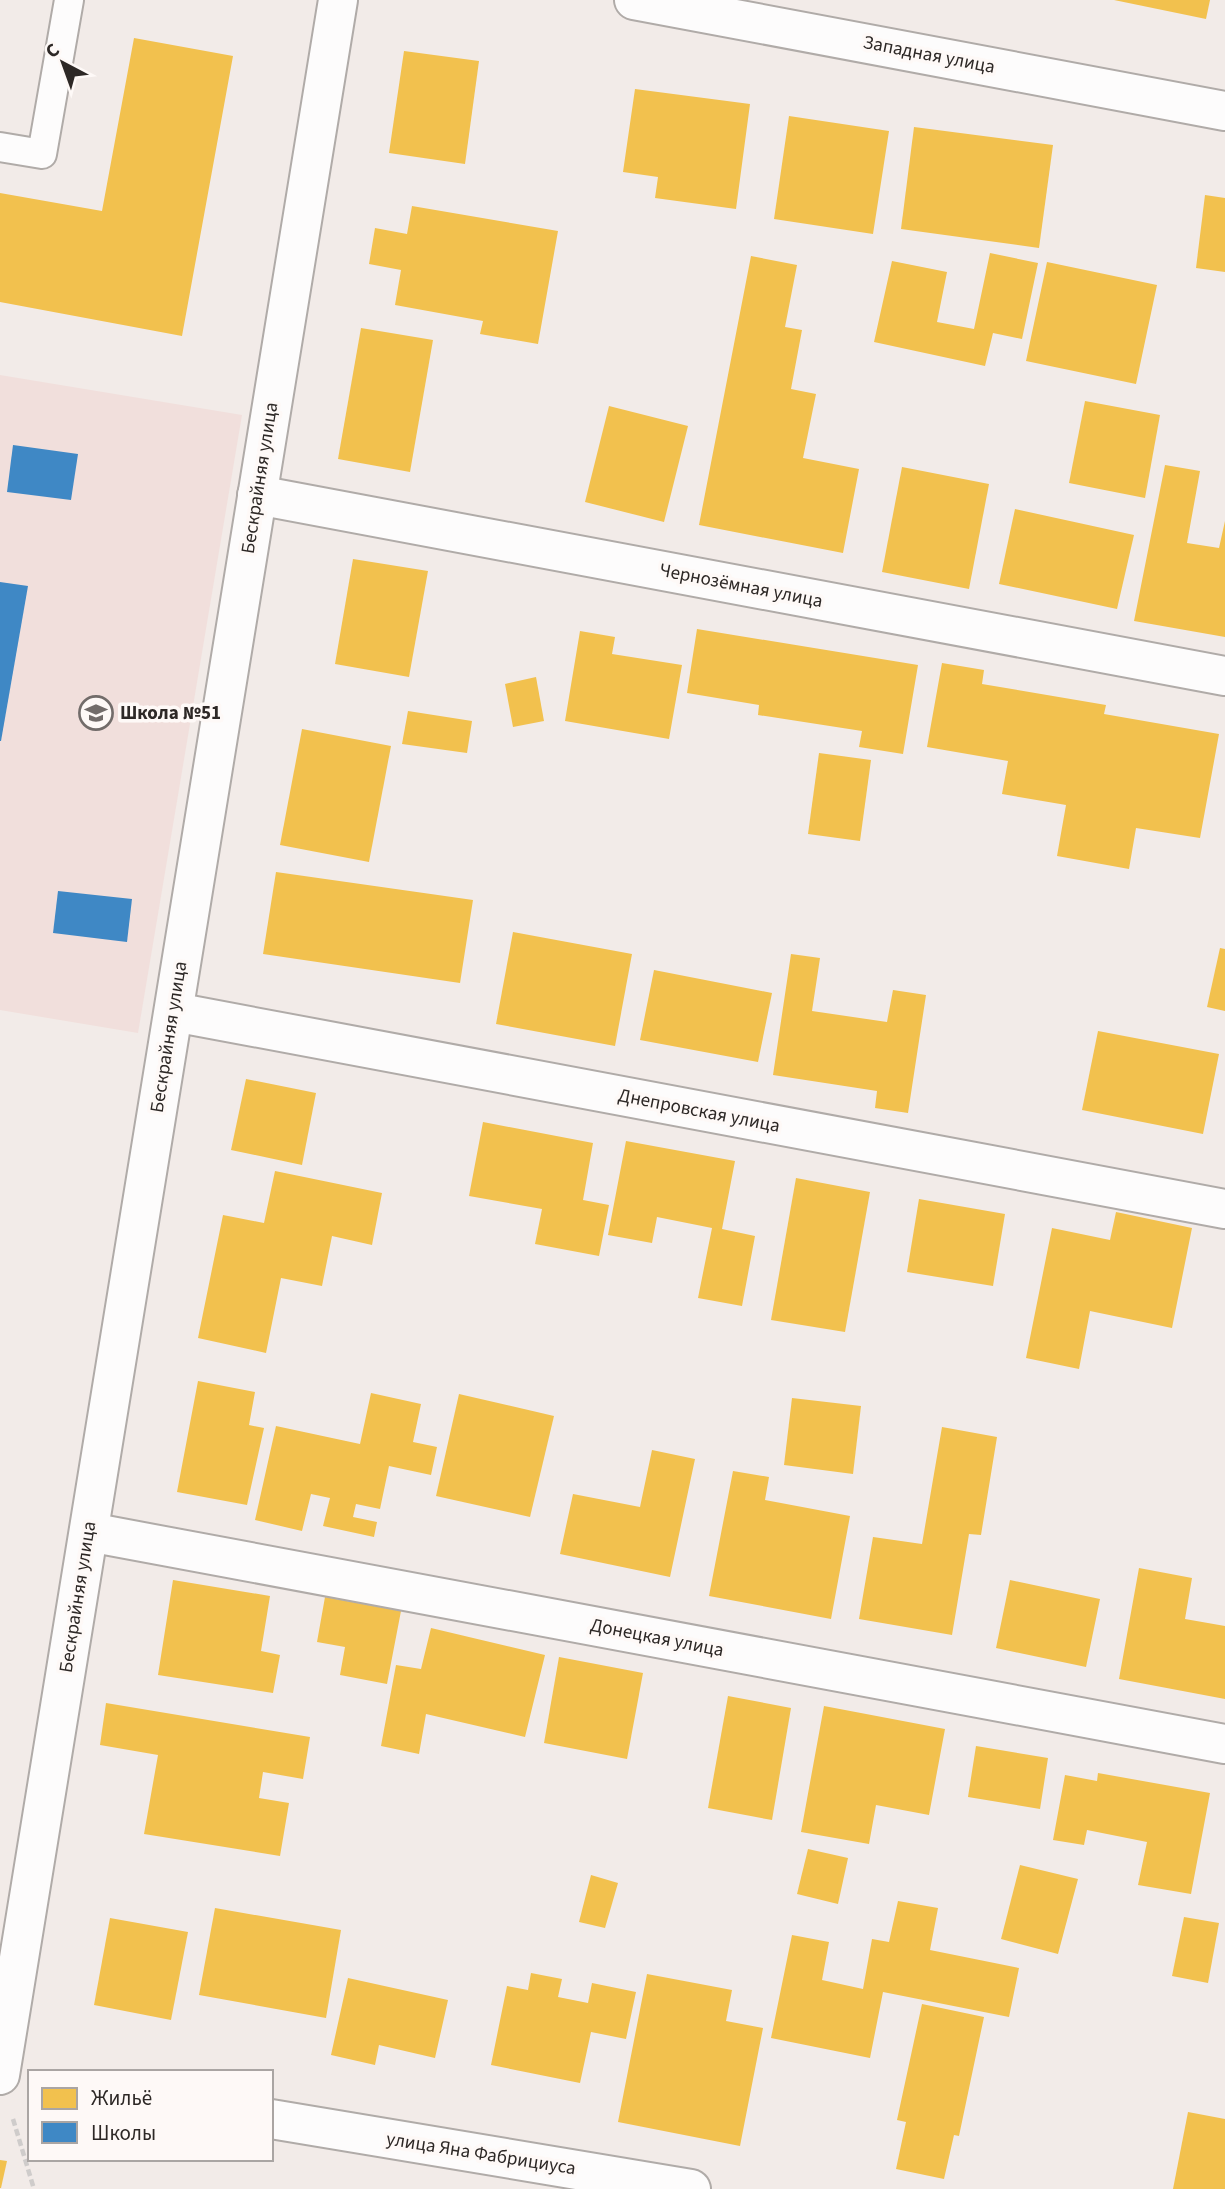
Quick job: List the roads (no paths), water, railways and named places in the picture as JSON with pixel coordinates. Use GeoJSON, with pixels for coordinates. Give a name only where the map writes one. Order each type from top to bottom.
{"type":"FeatureCollection","features":[{"type":"Feature","properties":{"kind":"street","name":"Бескрайняя улица"},"geometry":{"type":"LineString","coordinates":[[0,2075],[338,0]]}},
{"type":"Feature","properties":{"kind":"street","name":"Западная улица"},"geometry":{"type":"LineString","coordinates":[[634,0],[1225,111]]}},
{"type":"Feature","properties":{"kind":"street","name":"Чернозёмная улица"},"geometry":{"type":"LineString","coordinates":[[257,495],[1225,677]]}},
{"type":"Feature","properties":{"kind":"street","name":"Днепровская улица"},"geometry":{"type":"LineString","coordinates":[[174,1012],[1225,1209]]}},
{"type":"Feature","properties":{"kind":"street","name":"Донецкая улица"},"geometry":{"type":"LineString","coordinates":[[89,1532],[1225,1744]]}},
{"type":"Feature","properties":{"kind":"street"},"geometry":{"type":"LineString","coordinates":[[0,2075],[28,2080]]}},
{"type":"Feature","properties":{"kind":"street","name":"улица Яна Фабрициуса"},"geometry":{"type":"LineString","coordinates":[[273,2119],[691,2189]]}},
{"type":"Feature","properties":{"kind":"lane"},"geometry":{"type":"LineString","coordinates":[[0,146],[42,154],[69,0]]}},
{"type":"Feature","properties":{"kind":"place","name":"Школа №51"},"geometry":{"type":"Point","coordinates":[96,713]}}]}
